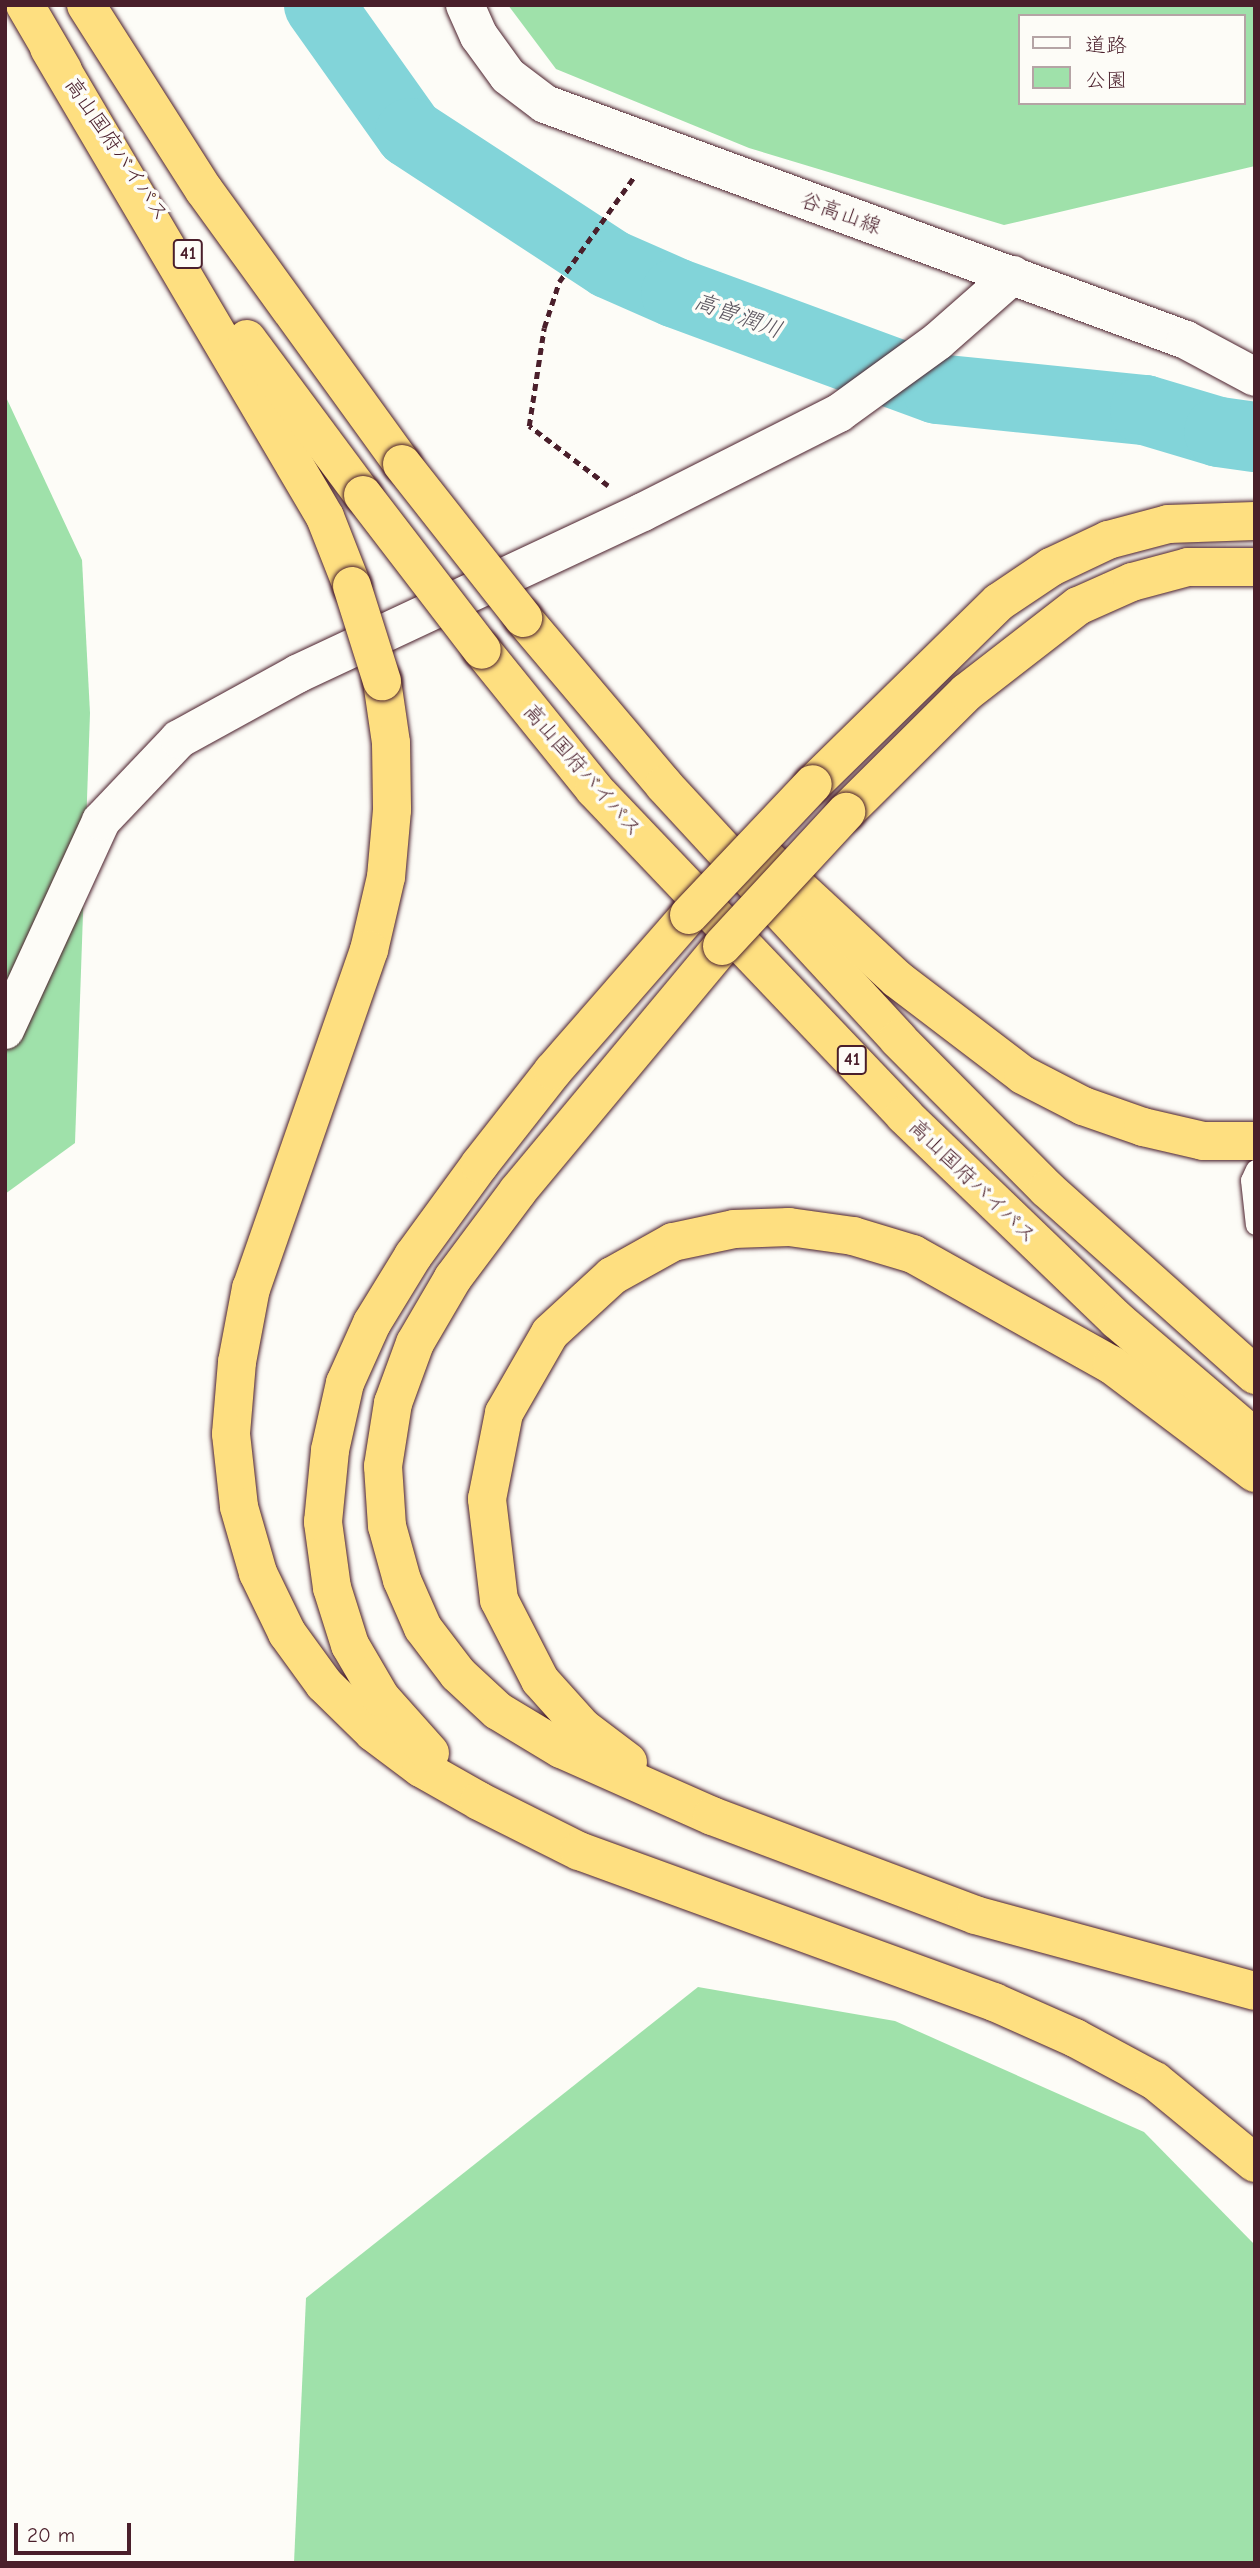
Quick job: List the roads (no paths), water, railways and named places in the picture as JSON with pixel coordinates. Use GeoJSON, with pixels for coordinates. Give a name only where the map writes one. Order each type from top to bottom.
{"type":"FeatureCollection","features":[{"type":"Feature","properties":{"kind":"highway","name":"高山国府バイパス"},"geometry":{"type":"LineString","coordinates":[[25,5],[49,48],[251,346],[482,650],[594,789],[904,1115],[1117,1320],[1255,1437]]}},
{"type":"Feature","properties":{"kind":"highway","name":"41"},"geometry":{"type":"LineString","coordinates":[[86,5],[204,190],[402,464],[523,618],[664,785],[898,1039],[1047,1189],[1255,1375]]}},
{"type":"Feature","properties":{"kind":"highway"},"geometry":{"type":"LineString","coordinates":[[49,48],[325,517],[352,586],[382,681],[391,743],[392,810],[386,877],[369,950],[251,1288],[237,1362],[232,1434],[239,1507],[258,1573],[287,1633],[324,1684],[373,1732],[421,1768],[479,1801],[579,1851],[993,2001],[1075,2038],[1155,2081],[1255,2163]]}},
{"type":"Feature","properties":{"kind":"highway"},"geometry":{"type":"LineString","coordinates":[[479,1801],[421,1744],[381,1698],[346,1634],[332,1588],[323,1522],[330,1450],[345,1383],[372,1323],[406,1267],[480,1164],[553,1071],[690,915],[813,784],[999,602],[1051,567],[1108,540],[1168,524],[1255,521]]}},
{"type":"Feature","properties":{"kind":"highway"},"geometry":{"type":"LineString","coordinates":[[1255,567],[1188,567],[1132,582],[1078,606],[967,692],[846,812],[722,946],[581,1110],[453,1278],[415,1343],[393,1403],[383,1466],[387,1526],[402,1580],[423,1628],[458,1674],[498,1711],[561,1749],[712,1816],[975,1915],[1255,1991]]}},
{"type":"Feature","properties":{"kind":"highway"},"geometry":{"type":"LineString","coordinates":[[523,618],[718,813],[897,979],[962,1032],[1023,1074],[1083,1106],[1143,1127],[1203,1141],[1255,1141]]}},
{"type":"Feature","properties":{"kind":"highway"},"geometry":{"type":"LineString","coordinates":[[712,1816],[643,1773],[583,1728],[540,1680],[499,1600],[487,1499],[503,1413],[550,1333],[612,1276],[673,1242],[734,1229],[789,1227],[853,1236],[913,1254],[1112,1365],[1255,1473]]}},
{"type":"Feature","properties":{"kind":"street","name":"谷高山線"},"geometry":{"type":"LineString","coordinates":[[465,5],[479,36],[508,76],[545,104],[652,153],[1013,275],[1186,340],[1255,377]]}},
{"type":"Feature","properties":{"kind":"street"},"geometry":{"type":"LineString","coordinates":[[5,1030],[101,821],[179,739],[297,674],[643,512],[839,413],[938,341],[1013,275]]}},
{"type":"Feature","properties":{"kind":"lane"},"geometry":{"type":"LineString","coordinates":[[1255,1169],[1250,1180],[1255,1225]]}},
{"type":"Feature","properties":{"kind":"waterway","name":"高曽潤川"},"geometry":{"type":"LineString","coordinates":[[319,5],[410,133],[610,264],[676,293],[937,389],[1145,410],[1219,432],[1255,437]]}}]}
